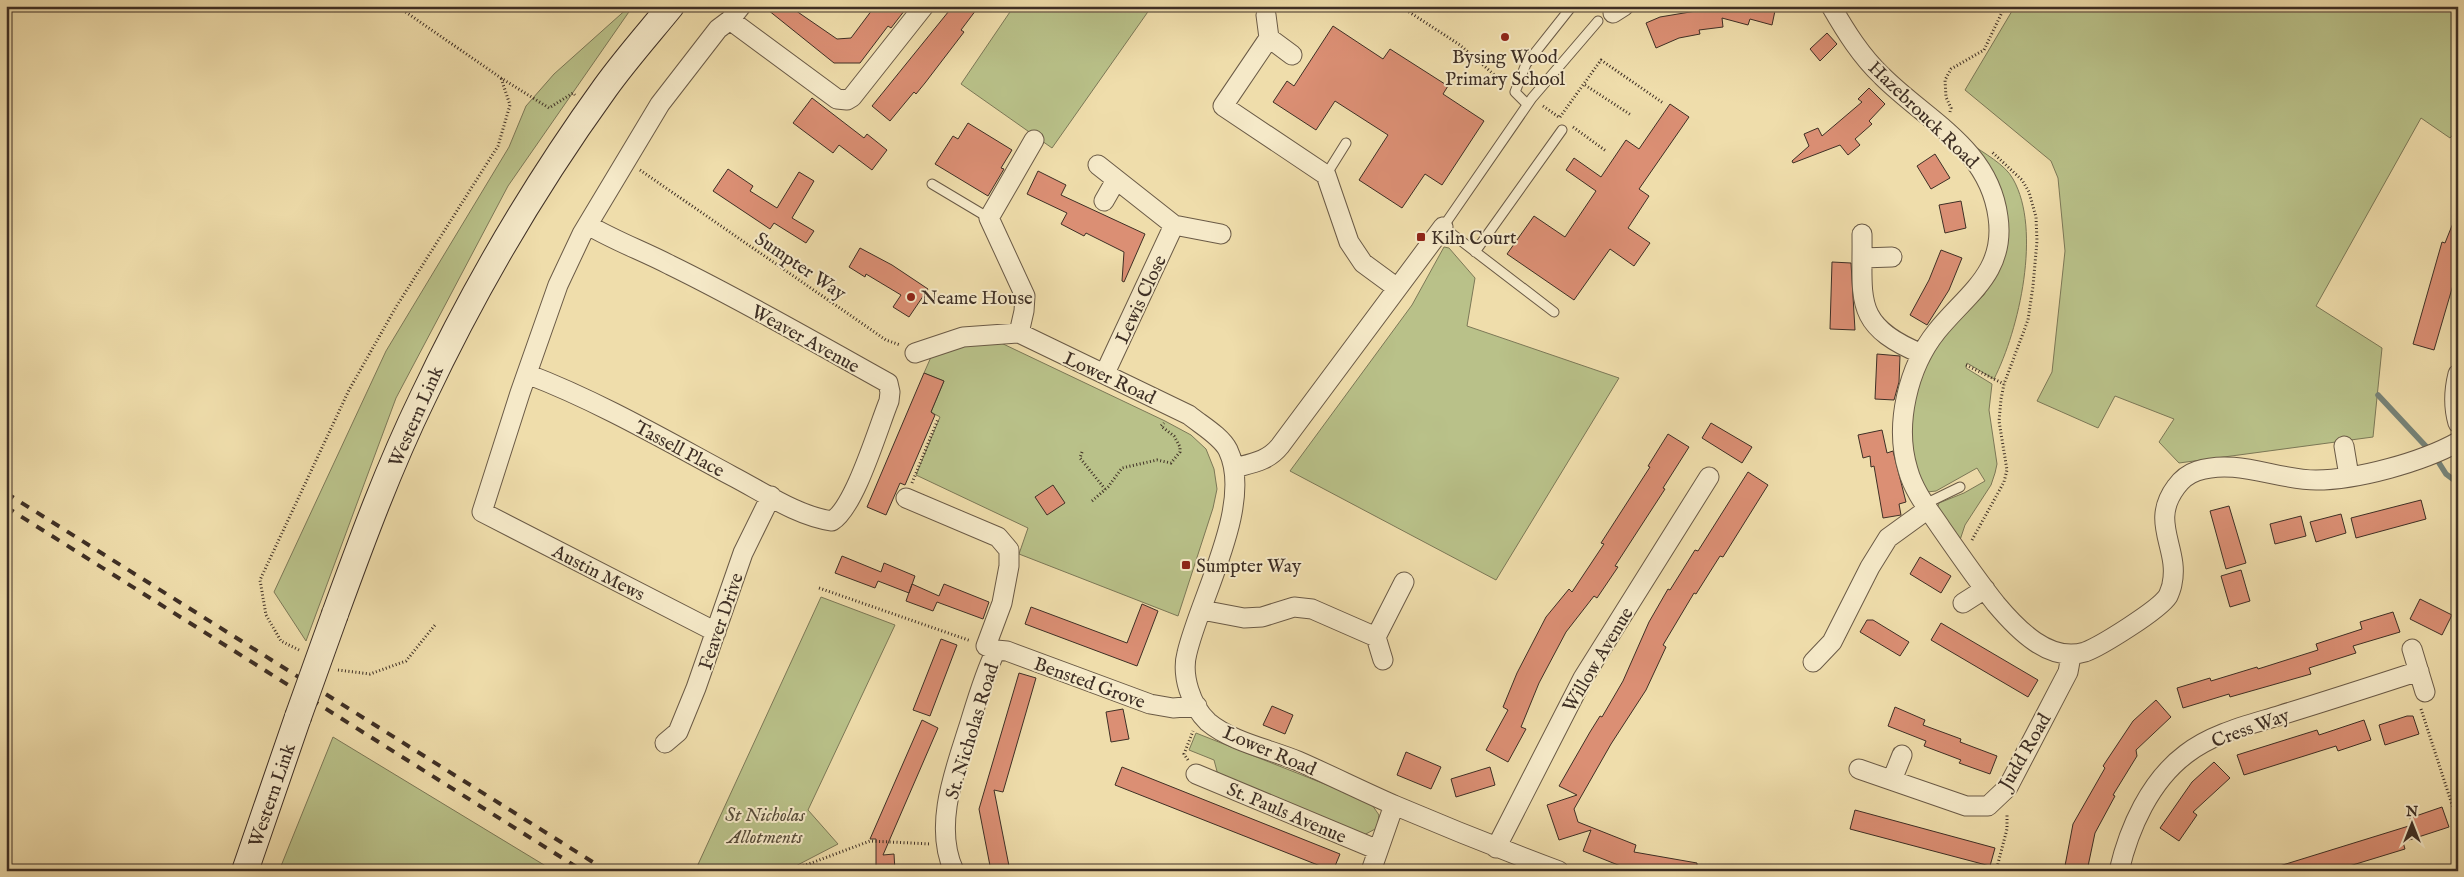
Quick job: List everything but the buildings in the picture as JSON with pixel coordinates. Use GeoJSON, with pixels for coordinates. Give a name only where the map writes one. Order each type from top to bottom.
{"type":"FeatureCollection","features":[{"type":"Feature","properties":{"kind":"main road","name":"Western Link"},"geometry":{"type":"LineString","coordinates":[[245,871],[335,614],[400,447],[443,354],[490,266],[568,141],[592,106],[671,6]]}},
{"type":"Feature","properties":{"kind":"street"},"geometry":{"type":"LineString","coordinates":[[527,374],[558,285],[588,226],[660,104],[718,29],[735,13],[837,99],[847,100],[852,97],[924,6]]}},
{"type":"Feature","properties":{"kind":"street","name":"Hazebrouck Road"},"geometry":{"type":"LineString","coordinates":[[1831,6],[1855,45],[1883,78],[1942,125],[1982,169],[1992,191],[1998,219],[1998,243],[1993,263],[1982,282],[1938,330],[1922,354],[1908,390],[1903,424],[1907,470],[1915,489],[1926,506],[1985,589],[2014,626],[2054,651],[2071,656]]}},
{"type":"Feature","properties":{"kind":"street"},"geometry":{"type":"LineString","coordinates":[[1266,15],[1269,38],[1223,106],[1326,175],[1354,249],[1362,263],[1397,288]]}},
{"type":"Feature","properties":{"kind":"street"},"geometry":{"type":"LineString","coordinates":[[1269,38],[1292,55]]}},
{"type":"Feature","properties":{"kind":"street"},"geometry":{"type":"LineString","coordinates":[[1019,333],[1025,296],[990,218],[1034,140]]}},
{"type":"Feature","properties":{"kind":"street"},"geometry":{"type":"LineString","coordinates":[[1098,165],[1174,225],[1221,234]]}},
{"type":"Feature","properties":{"kind":"street"},"geometry":{"type":"LineString","coordinates":[[1104,201],[1116,180]]}},
{"type":"Feature","properties":{"kind":"street","name":"Lewis Close"},"geometry":{"type":"LineString","coordinates":[[1105,373],[1174,225]]}},
{"type":"Feature","properties":{"kind":"street","name":"Weaver Avenue"},"geometry":{"type":"LineString","coordinates":[[588,226],[624,246],[669,264],[713,287],[888,383],[889,401],[851,499],[844,511],[832,521]]}},
{"type":"Feature","properties":{"kind":"street"},"geometry":{"type":"LineString","coordinates":[[1234,468],[1272,456],[1444,227]]}},
{"type":"Feature","properties":{"kind":"street"},"geometry":{"type":"LineString","coordinates":[[1862,234],[1862,293],[1873,324],[1885,336],[1922,354]]}},
{"type":"Feature","properties":{"kind":"street"},"geometry":{"type":"LineString","coordinates":[[1862,258],[1892,257]]}},
{"type":"Feature","properties":{"kind":"street","name":"Lower Road"},"geometry":{"type":"LineString","coordinates":[[915,352],[963,337],[1019,333],[1189,415],[1213,434],[1228,449],[1237,481],[1233,510],[1202,610],[1186,654],[1185,681],[1197,706],[1208,721],[1226,734],[1298,761],[1394,805],[1496,848],[1558,871]]}},
{"type":"Feature","properties":{"kind":"street","name":"Tassell Place"},"geometry":{"type":"LineString","coordinates":[[527,374],[571,391],[771,496],[821,520],[832,521]]}},
{"type":"Feature","properties":{"kind":"street","name":"Austin Mews"},"geometry":{"type":"LineString","coordinates":[[527,374],[482,512],[716,632]]}},
{"type":"Feature","properties":{"kind":"street"},"geometry":{"type":"LineString","coordinates":[[2458,374],[2455,388],[2455,412],[2458,423]]}},
{"type":"Feature","properties":{"kind":"street"},"geometry":{"type":"LineString","coordinates":[[2071,656],[2089,650],[2156,609],[2169,595],[2173,581],[2164,520],[2167,499],[2181,481],[2195,471],[2237,467],[2315,480],[2349,476],[2415,461],[2434,455],[2458,442]]}},
{"type":"Feature","properties":{"kind":"street"},"geometry":{"type":"LineString","coordinates":[[2344,446],[2349,476]]}},
{"type":"Feature","properties":{"kind":"street","name":"Willow Avenue"},"geometry":{"type":"LineString","coordinates":[[1496,848],[1583,678],[1709,477]]}},
{"type":"Feature","properties":{"kind":"street","name":"Feaver Drive"},"geometry":{"type":"LineString","coordinates":[[665,743],[678,732],[716,632],[743,553],[771,496]]}},
{"type":"Feature","properties":{"kind":"street"},"geometry":{"type":"LineString","coordinates":[[906,498],[998,536],[1009,550],[1009,566],[991,648]]}},
{"type":"Feature","properties":{"kind":"street"},"geometry":{"type":"LineString","coordinates":[[1813,662],[1838,649],[1870,567],[1888,538],[1926,506]]}},
{"type":"Feature","properties":{"kind":"street"},"geometry":{"type":"LineString","coordinates":[[1383,660],[1376,637],[1404,582]]}},
{"type":"Feature","properties":{"kind":"street"},"geometry":{"type":"LineString","coordinates":[[1963,603],[1985,589]]}},
{"type":"Feature","properties":{"kind":"street"},"geometry":{"type":"LineString","coordinates":[[1202,610],[1244,618],[1262,617],[1294,607],[1312,609],[1376,637]]}},
{"type":"Feature","properties":{"kind":"street","name":"Bensted Grove"},"geometry":{"type":"LineString","coordinates":[[991,648],[1007,651],[1150,704],[1173,708],[1197,706]]}},
{"type":"Feature","properties":{"kind":"street","name":"St. Nicholas Road"},"geometry":{"type":"LineString","coordinates":[[954,871],[946,845],[948,803],[954,771],[986,672],[991,648]]}},
{"type":"Feature","properties":{"kind":"street"},"geometry":{"type":"LineString","coordinates":[[2412,649],[2425,692]]}},
{"type":"Feature","properties":{"kind":"street","name":"Judd Road"},"geometry":{"type":"LineString","coordinates":[[1859,770],[1966,806],[1988,806],[2008,787],[2068,672],[2071,656]]}},
{"type":"Feature","properties":{"kind":"street","name":"Cress Way"},"geometry":{"type":"LineString","coordinates":[[2119,871],[2123,851],[2136,818],[2160,780],[2186,754],[2218,735],[2419,671]]}},
{"type":"Feature","properties":{"kind":"street"},"geometry":{"type":"LineString","coordinates":[[1892,780],[1902,755]]}},
{"type":"Feature","properties":{"kind":"street","name":"St. Pauls Avenue"},"geometry":{"type":"LineString","coordinates":[[1196,774],[1378,850]]}},
{"type":"Feature","properties":{"kind":"street"},"geometry":{"type":"LineString","coordinates":[[1371,871],[1394,805]]}},
{"type":"Feature","properties":{"kind":"lane"},"geometry":{"type":"LineString","coordinates":[[1527,104],[1515,92],[1526,64],[1572,6]]}},
{"type":"Feature","properties":{"kind":"lane"},"geometry":{"type":"LineString","coordinates":[[1554,312],[1444,227],[1527,104],[1612,14]]}},
{"type":"Feature","properties":{"kind":"lane"},"geometry":{"type":"LineString","coordinates":[[1475,252],[1562,130]]}},
{"type":"Feature","properties":{"kind":"lane"},"geometry":{"type":"LineString","coordinates":[[1326,175],[1346,143]]}},
{"type":"Feature","properties":{"kind":"lane"},"geometry":{"type":"LineString","coordinates":[[932,184],[990,218]]}},
{"type":"Feature","properties":{"kind":"lane"},"geometry":{"type":"LineString","coordinates":[[1926,506],[1960,487]]}},
{"type":"Feature","properties":{"kind":"path"},"geometry":{"type":"LineString","coordinates":[[397,6],[501,78],[549,108],[573,93],[592,106]]}},
{"type":"Feature","properties":{"kind":"path"},"geometry":{"type":"LineString","coordinates":[[1400,6],[1460,45],[1515,92]]}},
{"type":"Feature","properties":{"kind":"path"},"geometry":{"type":"LineString","coordinates":[[1942,125],[1951,108],[1946,97],[1945,80],[1948,74],[1960,62],[1984,50],[2006,6]]}},
{"type":"Feature","properties":{"kind":"path"},"geometry":{"type":"LineString","coordinates":[[1560,118],[1601,60],[1664,103]]}},
{"type":"Feature","properties":{"kind":"path"},"geometry":{"type":"LineString","coordinates":[[307,654],[281,641],[266,615],[260,580],[349,390],[396,307],[498,146],[510,105],[501,78]]}},
{"type":"Feature","properties":{"kind":"path"},"geometry":{"type":"LineString","coordinates":[[1585,85],[1631,116]]}},
{"type":"Feature","properties":{"kind":"path"},"geometry":{"type":"LineString","coordinates":[[1958,552],[1971,542],[2004,482],[2007,470],[1999,421],[2004,384],[2028,320],[2034,286],[2037,241],[2036,217],[2029,192],[2022,180],[1986,148]]}},
{"type":"Feature","properties":{"kind":"path","name":"Sumpter Way"},"geometry":{"type":"LineString","coordinates":[[626,161],[886,340],[915,352]]}},
{"type":"Feature","properties":{"kind":"path"},"geometry":{"type":"LineString","coordinates":[[1966,365],[2004,384]]}},
{"type":"Feature","properties":{"kind":"path"},"geometry":{"type":"LineString","coordinates":[[1092,501],[1105,490],[1122,468],[1157,460],[1171,463],[1178,456],[1180,447],[1174,436],[1161,426],[1173,407]]}},
{"type":"Feature","properties":{"kind":"path"},"geometry":{"type":"LineString","coordinates":[[906,498],[938,419]]}},
{"type":"Feature","properties":{"kind":"path"},"geometry":{"type":"LineString","coordinates":[[1082,452],[1080,458],[1105,490]]}},
{"type":"Feature","properties":{"kind":"path"},"geometry":{"type":"LineString","coordinates":[[819,588],[991,648]]}},
{"type":"Feature","properties":{"kind":"path"},"geometry":{"type":"LineString","coordinates":[[333,668],[342,672],[370,674],[406,661],[435,625]]}},
{"type":"Feature","properties":{"kind":"path"},"geometry":{"type":"LineString","coordinates":[[2425,692],[2416,696],[2458,823]]}},
{"type":"Feature","properties":{"kind":"path"},"geometry":{"type":"LineString","coordinates":[[1196,774],[1184,754],[1194,729],[1208,721]]}},
{"type":"Feature","properties":{"kind":"path"},"geometry":{"type":"LineString","coordinates":[[1996,871],[2007,828],[2008,787]]}},
{"type":"Feature","properties":{"kind":"path"},"geometry":{"type":"LineString","coordinates":[[790,871],[870,841],[946,845]]}},
{"type":"Feature","properties":{"kind":"green space"},"geometry":{"type":"Polygon","coordinates":[[[630,6],[633,6],[508,186],[396,398],[306,641],[274,592],[386,351],[509,147],[526,106],[554,74],[630,6]]]}},
{"type":"Feature","properties":{"kind":"green space"},"geometry":{"type":"Polygon","coordinates":[[[1014,6],[1152,6],[1052,148],[961,84],[1014,6]]]}},
{"type":"Feature","properties":{"kind":"green space"},"geometry":{"type":"Polygon","coordinates":[[[2015,6],[2458,6],[2458,129],[2450,138],[2421,118],[2316,306],[2382,348],[2373,437],[2179,463],[2159,442],[2174,419],[2115,396],[2098,428],[2037,401],[2052,372],[2065,251],[2058,178],[2051,161],[1965,90],[2015,6]]]}},
{"type":"Feature","properties":{"kind":"green space"},"geometry":{"type":"Polygon","coordinates":[[[1970,143],[2005,168],[2013,179],[2022,200],[2026,225],[2026,252],[2019,308],[2012,334],[1994,379],[1967,363],[1966,368],[1992,384],[1989,410],[1997,464],[1991,485],[1965,525],[1960,540],[1937,508],[1939,503],[1964,493],[1985,481],[1977,468],[1936,491],[1927,492],[1911,458],[1912,407],[1925,364],[1941,339],[1984,295],[1994,277],[2006,214],[2003,197],[1995,179],[1970,143]]]}},
{"type":"Feature","properties":{"kind":"green space"},"geometry":{"type":"Polygon","coordinates":[[[1444,247],[1449,248],[1475,278],[1467,326],[1619,378],[1496,580],[1290,471],[1412,305],[1444,247]]]}},
{"type":"Feature","properties":{"kind":"green space"},"geometry":{"type":"Polygon","coordinates":[[[999,342],[1165,421],[1191,435],[1206,449],[1214,469],[1217,489],[1213,508],[1178,616],[1019,554],[1028,528],[916,475],[940,417],[931,412],[944,381],[924,373],[931,357],[958,345],[999,342]]]}},
{"type":"Feature","properties":{"kind":"green space","name":"St Nicholas Allotments"},"geometry":{"type":"Polygon","coordinates":[[[821,597],[895,625],[808,810],[838,844],[786,871],[695,871],[821,597]]]}},
{"type":"Feature","properties":{"kind":"green space"},"geometry":{"type":"Polygon","coordinates":[[[1196,733],[1370,802],[1379,815],[1377,828],[1364,835],[1218,775],[1214,760],[1189,750],[1196,733]]]}},
{"type":"Feature","properties":{"kind":"green space"},"geometry":{"type":"Polygon","coordinates":[[[333,737],[554,871],[279,871],[333,737]]]}},
{"type":"Feature","properties":{"kind":"waterway"},"geometry":{"type":"LineString","coordinates":[[2378,395],[2434,455],[2446,474],[2458,483]]}},
{"type":"Feature","properties":{"kind":"railway"},"geometry":{"type":"LineString","coordinates":[[6,493],[607,871]]}},
{"type":"Feature","properties":{"kind":"railway"},"geometry":{"type":"LineString","coordinates":[[6,507],[583,871]]}},
{"type":"Feature","properties":{"kind":"place","name":"Bysing Wood Primary School"},"geometry":{"type":"Point","coordinates":[1505,37]}},
{"type":"Feature","properties":{"kind":"place","name":"Kiln Court"},"geometry":{"type":"Point","coordinates":[1421,237]}},
{"type":"Feature","properties":{"kind":"place","name":"Neame House"},"geometry":{"type":"Point","coordinates":[911,297]}},
{"type":"Feature","properties":{"kind":"place","name":"Sumpter Way"},"geometry":{"type":"Point","coordinates":[1186,565]}}]}
